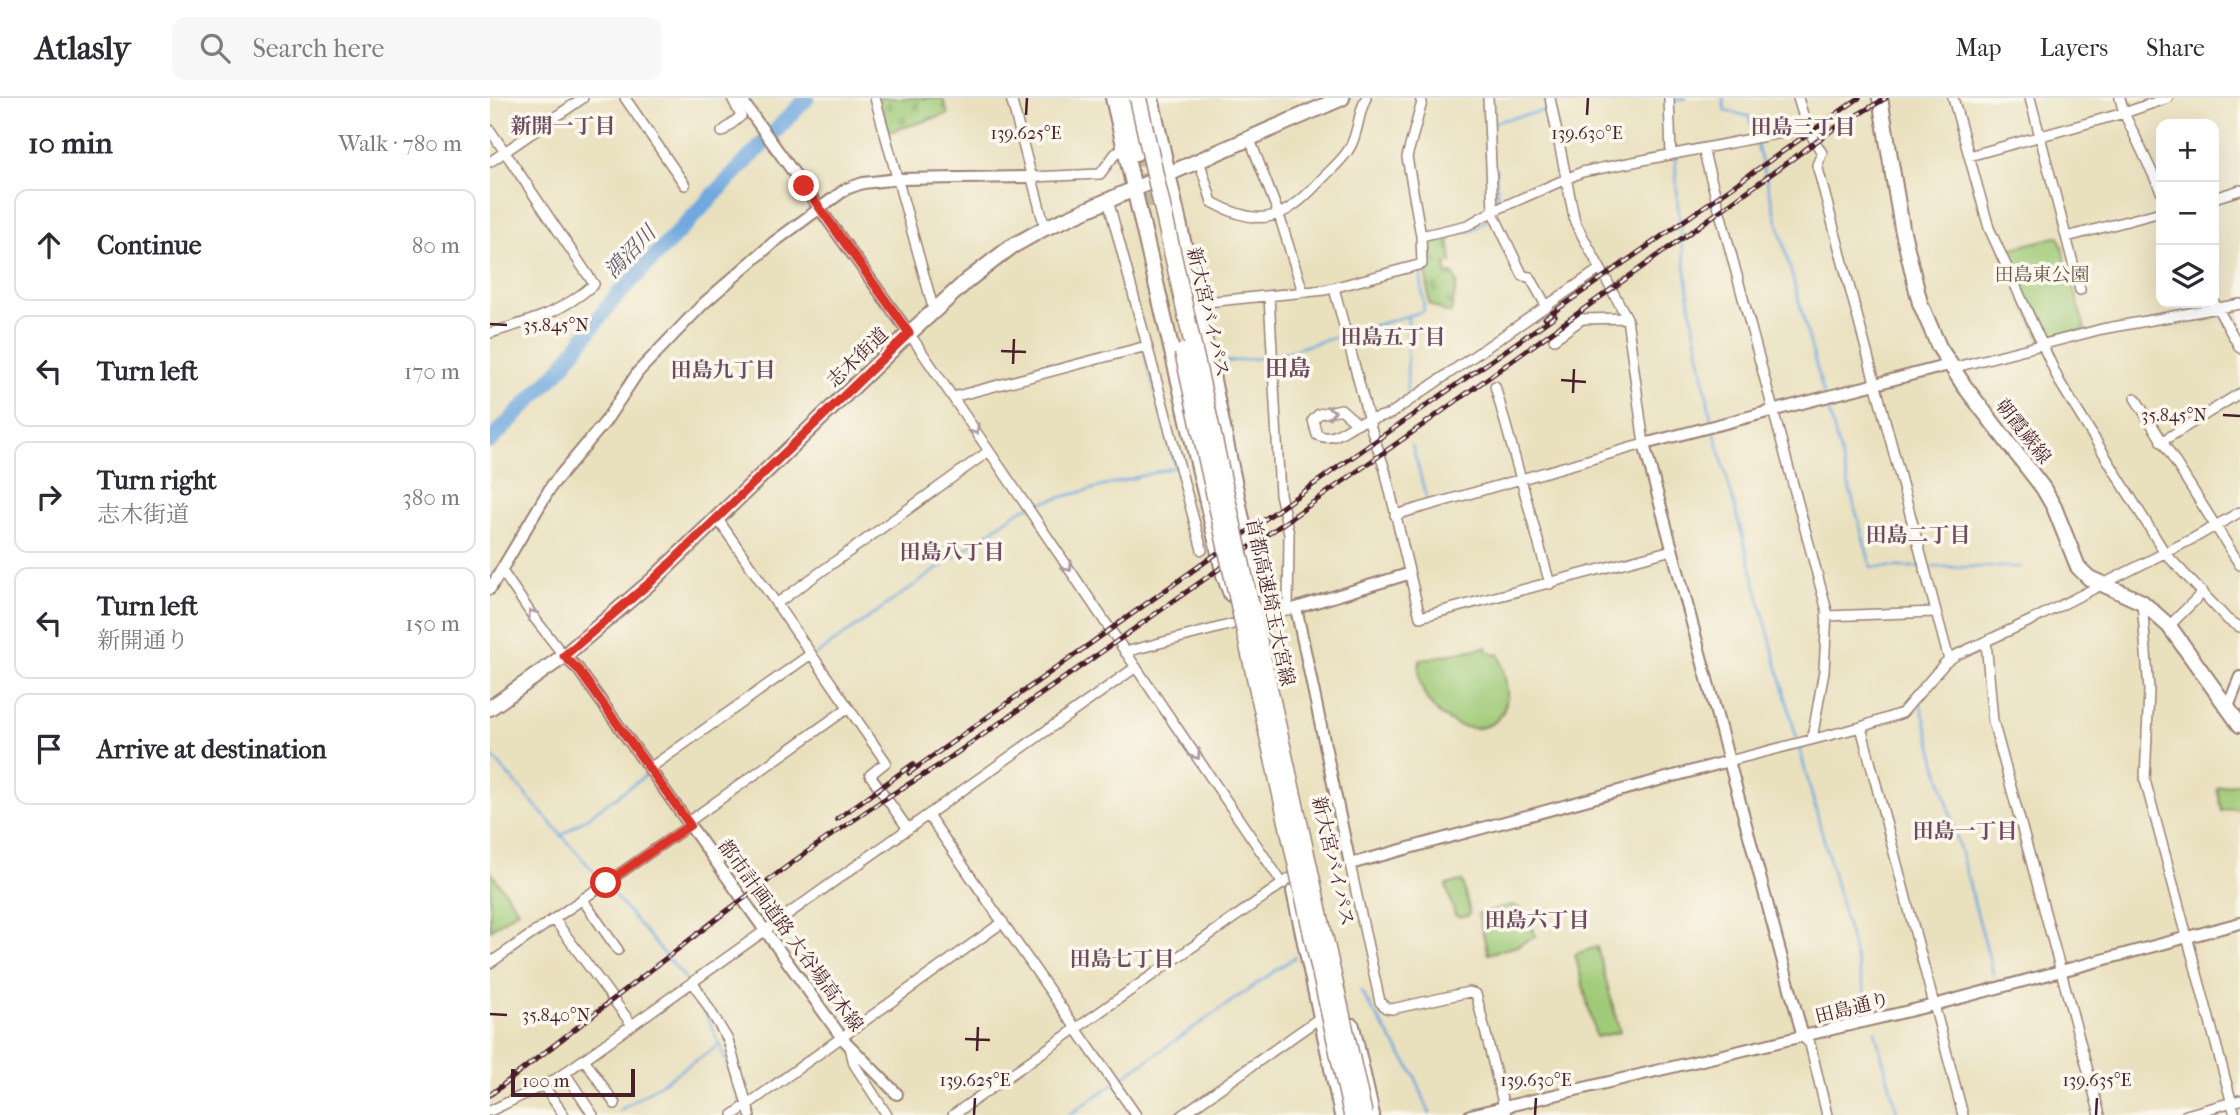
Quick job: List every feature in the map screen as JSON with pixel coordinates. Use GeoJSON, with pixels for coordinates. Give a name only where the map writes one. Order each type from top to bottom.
{"type":"FeatureCollection","features":[{"type":"Feature","properties":{"kind":"highway","name":"首都高速埼玉大宮線"},"geometry":{"type":"LineString","coordinates":[[1126,98],[1352,1115]]}},
{"type":"Feature","properties":{"kind":"highway","name":"首都高速埼玉大宮線"},"geometry":{"type":"LineString","coordinates":[[1140,98],[1364,1115]]}},
{"type":"Feature","properties":{"kind":"main road"},"geometry":{"type":"LineString","coordinates":[[1114,98],[1130,151]]}},
{"type":"Feature","properties":{"kind":"main road"},"geometry":{"type":"LineString","coordinates":[[1126,98],[1134,189],[1224,575],[1231,595],[1287,881],[1342,1115]]}},
{"type":"Feature","properties":{"kind":"main road"},"geometry":{"type":"LineString","coordinates":[[1140,98],[1153,147]]}},
{"type":"Feature","properties":{"kind":"main road"},"geometry":{"type":"LineString","coordinates":[[1151,98],[1197,303],[1251,564],[1253,590]]}},
{"type":"Feature","properties":{"kind":"main road","name":"志木街道"},"geometry":{"type":"LineString","coordinates":[[490,708],[564,656],[653,580],[909,333],[1000,255],[1045,228],[1323,102],[1341,98]]}},
{"type":"Feature","properties":{"kind":"main road","name":"朝霞蕨線"},"geometry":{"type":"LineString","coordinates":[[1880,98],[1902,228],[1920,303],[1950,367],[2043,488],[2054,507],[2078,567],[2089,578],[2142,603],[2169,626],[2240,725]]}},
{"type":"Feature","properties":{"kind":"main road","name":"新大宮バイパス"},"geometry":{"type":"LineString","coordinates":[[1166,205],[1373,1115]]}},
{"type":"Feature","properties":{"kind":"main road","name":"新大宮バイパス"},"geometry":{"type":"LineString","coordinates":[[1149,211],[1229,572],[1231,595]]}},
{"type":"Feature","properties":{"kind":"street"},"geometry":{"type":"LineString","coordinates":[[490,162],[583,98]]}},
{"type":"Feature","properties":{"kind":"street"},"geometry":{"type":"LineString","coordinates":[[625,98],[685,185]]}},
{"type":"Feature","properties":{"kind":"street"},"geometry":{"type":"LineString","coordinates":[[722,132],[741,116],[732,98]]}},
{"type":"Feature","properties":{"kind":"street"},"geometry":{"type":"LineString","coordinates":[[740,98],[909,333],[1125,652],[1287,881],[953,1115]]}},
{"type":"Feature","properties":{"kind":"street"},"geometry":{"type":"LineString","coordinates":[[875,98],[934,311]]}},
{"type":"Feature","properties":{"kind":"street"},"geometry":{"type":"LineString","coordinates":[[1011,98],[1045,228]]}},
{"type":"Feature","properties":{"kind":"street"},"geometry":{"type":"LineString","coordinates":[[1199,160],[1212,202],[1230,212],[1253,219],[1268,219],[1279,215],[1301,202],[1351,148],[1360,110],[1366,98]]}},
{"type":"Feature","properties":{"kind":"street"},"geometry":{"type":"LineString","coordinates":[[1197,303],[1334,288],[1422,264],[1421,236],[1407,157],[1422,102],[1420,98]]}},
{"type":"Feature","properties":{"kind":"street"},"geometry":{"type":"LineString","coordinates":[[1488,98],[1493,211],[1523,276],[1530,277],[1547,307]]}},
{"type":"Feature","properties":{"kind":"street"},"geometry":{"type":"LineString","coordinates":[[1550,98],[1575,222],[1627,318],[1644,444],[1803,1037],[1810,1044],[1827,1115]]}},
{"type":"Feature","properties":{"kind":"street"},"geometry":{"type":"LineString","coordinates":[[1669,98],[1671,155]]}},
{"type":"Feature","properties":{"kind":"street"},"geometry":{"type":"LineString","coordinates":[[1798,98],[1807,128],[1822,153],[1816,165],[1949,660]]}},
{"type":"Feature","properties":{"kind":"street"},"geometry":{"type":"LineString","coordinates":[[1953,98],[1989,228],[2059,381],[2165,552],[2228,620],[2240,627]]}},
{"type":"Feature","properties":{"kind":"street"},"geometry":{"type":"LineString","coordinates":[[2029,98],[2080,289]]}},
{"type":"Feature","properties":{"kind":"street"},"geometry":{"type":"LineString","coordinates":[[2120,98],[2124,113],[2157,182]]}},
{"type":"Feature","properties":{"kind":"street"},"geometry":{"type":"LineString","coordinates":[[1969,156],[2168,98]]}},
{"type":"Feature","properties":{"kind":"street"},"geometry":{"type":"LineString","coordinates":[[1421,236],[1468,225],[1493,211],[1582,172],[1807,128]]}},
{"type":"Feature","properties":{"kind":"street"},"geometry":{"type":"LineString","coordinates":[[490,130],[594,284],[560,310],[490,333]]}},
{"type":"Feature","properties":{"kind":"street"},"geometry":{"type":"LineString","coordinates":[[1249,137],[1279,215],[1303,292]]}},
{"type":"Feature","properties":{"kind":"street"},"geometry":{"type":"LineString","coordinates":[[1703,149],[1827,611],[1824,671],[1812,739]]}},
{"type":"Feature","properties":{"kind":"street"},"geometry":{"type":"LineString","coordinates":[[490,589],[552,485],[605,422],[638,372],[703,304],[775,242],[846,189],[863,183],[898,179],[1100,174],[1116,153],[1130,151]]}},
{"type":"Feature","properties":{"kind":"street"},"geometry":{"type":"LineString","coordinates":[[2219,196],[2240,190]]}},
{"type":"Feature","properties":{"kind":"street"},"geometry":{"type":"LineString","coordinates":[[1108,200],[1202,550]]}},
{"type":"Feature","properties":{"kind":"street"},"geometry":{"type":"LineString","coordinates":[[2067,237],[2156,213]]}},
{"type":"Feature","properties":{"kind":"street"},"geometry":{"type":"LineString","coordinates":[[1357,423],[1341,409],[1319,414],[1313,420],[1317,435],[1325,438],[1349,431],[1357,423],[1390,414],[1600,270]]}},
{"type":"Feature","properties":{"kind":"street"},"geometry":{"type":"LineString","coordinates":[[1334,288],[1385,470],[1420,617],[1672,550]]}},
{"type":"Feature","properties":{"kind":"street"},"geometry":{"type":"LineString","coordinates":[[1269,296],[1280,494],[1289,534],[1292,609],[1380,1002],[1386,1008],[1392,1009],[1469,992],[1476,994],[1505,1111]]}},
{"type":"Feature","properties":{"kind":"street"},"geometry":{"type":"LineString","coordinates":[[2219,305],[2240,304]]}},
{"type":"Feature","properties":{"kind":"street"},"geometry":{"type":"LineString","coordinates":[[1395,515],[1644,444],[1875,383],[2201,308]]}},
{"type":"Feature","properties":{"kind":"street"},"geometry":{"type":"LineString","coordinates":[[2217,308],[2240,348]]}},
{"type":"Feature","properties":{"kind":"street"},"geometry":{"type":"LineString","coordinates":[[1554,339],[1583,319],[1627,318]]}},
{"type":"Feature","properties":{"kind":"street"},"geometry":{"type":"LineString","coordinates":[[953,397],[1147,346]]}},
{"type":"Feature","properties":{"kind":"street"},"geometry":{"type":"LineString","coordinates":[[1495,386],[1550,584]]}},
{"type":"Feature","properties":{"kind":"street"},"geometry":{"type":"LineString","coordinates":[[2161,442],[2240,393]]}},
{"type":"Feature","properties":{"kind":"street"},"geometry":{"type":"LineString","coordinates":[[2135,398],[2240,565]]}},
{"type":"Feature","properties":{"kind":"street"},"geometry":{"type":"LineString","coordinates":[[776,604],[989,451]]}},
{"type":"Feature","properties":{"kind":"street"},"geometry":{"type":"LineString","coordinates":[[1350,864],[1861,727],[1902,713],[1949,660],[2240,512]]}},
{"type":"Feature","properties":{"kind":"street"},"geometry":{"type":"LineString","coordinates":[[717,518],[886,762],[870,775],[908,829]]}},
{"type":"Feature","properties":{"kind":"street"},"geometry":{"type":"LineString","coordinates":[[502,571],[564,656]]}},
{"type":"Feature","properties":{"kind":"street"},"geometry":{"type":"LineString","coordinates":[[1259,616],[1292,609],[1408,574]]}},
{"type":"Feature","properties":{"kind":"street"},"geometry":{"type":"LineString","coordinates":[[2169,626],[2203,592]]}},
{"type":"Feature","properties":{"kind":"street"},"geometry":{"type":"LineString","coordinates":[[2142,603],[2149,690],[2145,780],[2187,937],[2236,1101],[2235,1115]]}},
{"type":"Feature","properties":{"kind":"street"},"geometry":{"type":"LineString","coordinates":[[1826,616],[1936,612]]}},
{"type":"Feature","properties":{"kind":"street"},"geometry":{"type":"LineString","coordinates":[[1125,652],[1237,623]]}},
{"type":"Feature","properties":{"kind":"street"},"geometry":{"type":"LineString","coordinates":[[1986,641],[1993,721],[2100,1115]]}},
{"type":"Feature","properties":{"kind":"street","name":"都市計画道路 大谷場高木線"},"geometry":{"type":"LineString","coordinates":[[564,656],[578,669],[652,770],[845,1042],[897,1094]]}},
{"type":"Feature","properties":{"kind":"street"},"geometry":{"type":"LineString","coordinates":[[652,770],[812,656]]}},
{"type":"Feature","properties":{"kind":"street"},"geometry":{"type":"LineString","coordinates":[[490,1111],[565,1073],[1136,667]]}},
{"type":"Feature","properties":{"kind":"street"},"geometry":{"type":"LineString","coordinates":[[2227,709],[2240,677]]}},
{"type":"Feature","properties":{"kind":"street"},"geometry":{"type":"LineString","coordinates":[[490,963],[689,824],[848,708]]}},
{"type":"Feature","properties":{"kind":"street"},"geometry":{"type":"LineString","coordinates":[[1861,727],[1963,1115]]}},
{"type":"Feature","properties":{"kind":"street"},"geometry":{"type":"LineString","coordinates":[[928,815],[1136,1115]]}},
{"type":"Feature","properties":{"kind":"street"},"geometry":{"type":"LineString","coordinates":[[582,899],[618,950]]}},
{"type":"Feature","properties":{"kind":"street"},"geometry":{"type":"LineString","coordinates":[[554,919],[632,1025]]}},
{"type":"Feature","properties":{"kind":"street"},"geometry":{"type":"LineString","coordinates":[[735,1114],[747,1109],[845,1042],[1003,922]]}},
{"type":"Feature","properties":{"kind":"street","name":"田島通り"},"geometry":{"type":"LineString","coordinates":[[1471,1115],[1505,1111],[1934,1005],[2240,923]]}},
{"type":"Feature","properties":{"kind":"street"},"geometry":{"type":"LineString","coordinates":[[693,982],[728,1040],[747,1109]]}},
{"type":"Feature","properties":{"kind":"street"},"geometry":{"type":"LineString","coordinates":[[1182,1115],[1321,1017]]}},
{"type":"Feature","properties":{"kind":"street"},"geometry":{"type":"LineString","coordinates":[[845,1042],[854,1064],[887,1115]]}},
{"type":"Feature","properties":{"kind":"street"},"geometry":{"type":"LineString","coordinates":[[584,1059],[615,1104]]}},
{"type":"Feature","properties":{"kind":"street"},"geometry":{"type":"LineString","coordinates":[[565,1073],[593,1115]]}},
{"type":"Feature","properties":{"kind":"street"},"geometry":{"type":"LineString","coordinates":[[543,1085],[564,1115]]}},
{"type":"Feature","properties":{"kind":"street"},"geometry":{"type":"LineString","coordinates":[[2186,1115],[2236,1101]]}},
{"type":"Feature","properties":{"kind":"green space"},"geometry":{"type":"Polygon","coordinates":[[[878,98],[943,98],[948,114],[889,132],[878,98]]]}},
{"type":"Feature","properties":{"kind":"green space"},"geometry":{"type":"Polygon","coordinates":[[[1449,236],[1452,263],[1446,263],[1446,274],[1454,274],[1457,283],[1451,313],[1429,304],[1424,240],[1449,236]]]}},
{"type":"Feature","properties":{"kind":"green space","name":"田島東公園"},"geometry":{"type":"Polygon","coordinates":[[[2059,236],[2085,329],[2042,343],[2002,251],[2059,236]]]}},
{"type":"Feature","properties":{"kind":"green space"},"geometry":{"type":"Polygon","coordinates":[[[1486,647],[1487,651],[1499,654],[1506,681],[1507,697],[1501,715],[1488,725],[1473,728],[1456,724],[1441,715],[1428,700],[1420,682],[1420,660],[1486,647]]]}},
{"type":"Feature","properties":{"kind":"green space"},"geometry":{"type":"Polygon","coordinates":[[[2240,782],[2240,807],[2222,811],[2217,788],[2240,782]]]}},
{"type":"Feature","properties":{"kind":"green space"},"geometry":{"type":"Polygon","coordinates":[[[490,871],[518,910],[490,930],[490,871]]]}},
{"type":"Feature","properties":{"kind":"green space"},"geometry":{"type":"Polygon","coordinates":[[[1462,881],[1470,912],[1459,917],[1455,915],[1446,885],[1462,881]]]}},
{"type":"Feature","properties":{"kind":"green space"},"geometry":{"type":"Polygon","coordinates":[[[1512,905],[1525,911],[1536,936],[1517,946],[1488,954],[1478,914],[1512,905]]]}},
{"type":"Feature","properties":{"kind":"green space"},"geometry":{"type":"Polygon","coordinates":[[[1597,947],[1620,1032],[1596,1037],[1575,954],[1597,947]]]}},
{"type":"Feature","properties":{"kind":"waterway","name":"鴻沼川"},"geometry":{"type":"LineString","coordinates":[[490,441],[557,373],[613,300],[807,98]]}},
{"type":"Feature","properties":{"kind":"waterway"},"geometry":{"type":"LineString","coordinates":[[1673,101],[1686,98]]}},
{"type":"Feature","properties":{"kind":"waterway"},"geometry":{"type":"LineString","coordinates":[[1723,98],[1725,111],[1749,116],[1754,134]]}},
{"type":"Feature","properties":{"kind":"waterway"},"geometry":{"type":"LineString","coordinates":[[1493,124],[1549,110]]}},
{"type":"Feature","properties":{"kind":"waterway"},"geometry":{"type":"LineString","coordinates":[[1756,141],[1824,395]]}},
{"type":"Feature","properties":{"kind":"waterway"},"geometry":{"type":"LineString","coordinates":[[1675,157],[1690,304],[1712,424]]}},
{"type":"Feature","properties":{"kind":"waterway"},"geometry":{"type":"LineString","coordinates":[[1496,169],[1498,208]]}},
{"type":"Feature","properties":{"kind":"waterway"},"geometry":{"type":"LineString","coordinates":[[1448,234],[1473,231],[1489,218]]}},
{"type":"Feature","properties":{"kind":"waterway"},"geometry":{"type":"LineString","coordinates":[[1275,355],[1424,311],[1420,267]]}},
{"type":"Feature","properties":{"kind":"waterway"},"geometry":{"type":"LineString","coordinates":[[1407,392],[1408,316]]}},
{"type":"Feature","properties":{"kind":"waterway"},"geometry":{"type":"LineString","coordinates":[[816,655],[1019,511],[1036,504],[1175,467],[1145,354]]}},
{"type":"Feature","properties":{"kind":"waterway"},"geometry":{"type":"LineString","coordinates":[[1223,362],[1269,357]]}},
{"type":"Feature","properties":{"kind":"waterway"},"geometry":{"type":"LineString","coordinates":[[1826,401],[1871,567],[1920,567]]}},
{"type":"Feature","properties":{"kind":"waterway"},"geometry":{"type":"LineString","coordinates":[[1714,430],[1869,1008]]}},
{"type":"Feature","properties":{"kind":"waterway"},"geometry":{"type":"LineString","coordinates":[[1412,445],[1427,500]]}},
{"type":"Feature","properties":{"kind":"waterway"},"geometry":{"type":"LineString","coordinates":[[1927,567],[2021,567]]}},
{"type":"Feature","properties":{"kind":"waterway"},"geometry":{"type":"LineString","coordinates":[[1919,698],[1994,976]]}},
{"type":"Feature","properties":{"kind":"waterway"},"geometry":{"type":"LineString","coordinates":[[490,754],[603,882]]}},
{"type":"Feature","properties":{"kind":"waterway"},"geometry":{"type":"LineString","coordinates":[[561,836],[648,774]]}},
{"type":"Feature","properties":{"kind":"waterway"},"geometry":{"type":"LineString","coordinates":[[607,887],[689,983]]}},
{"type":"Feature","properties":{"kind":"waterway"},"geometry":{"type":"LineString","coordinates":[[1069,1115],[1295,957]]}},
{"type":"Feature","properties":{"kind":"waterway"},"geometry":{"type":"LineString","coordinates":[[1360,990],[1415,1076],[1430,1114]]}},
{"type":"Feature","properties":{"kind":"waterway"},"geometry":{"type":"LineString","coordinates":[[699,1001],[723,1052],[741,1105]]}},
{"type":"Feature","properties":{"kind":"waterway"},"geometry":{"type":"LineString","coordinates":[[1875,1031],[1898,1115]]}},
{"type":"Feature","properties":{"kind":"waterway"},"geometry":{"type":"LineString","coordinates":[[619,1111],[721,1044]]}},
{"type":"Feature","properties":{"kind":"tunnel"},"geometry":{"type":"LineString","coordinates":[[1136,153],[1149,211]]}},
{"type":"Feature","properties":{"kind":"railway"},"geometry":{"type":"LineString","coordinates":[[1545,318],[1859,98]]}},
{"type":"Feature","properties":{"kind":"railway"},"geometry":{"type":"LineString","coordinates":[[490,1095],[804,854],[938,766],[1100,653],[1835,128],[1886,98]]}},
{"type":"Feature","properties":{"kind":"railway"},"geometry":{"type":"LineString","coordinates":[[909,773],[1555,316]]}},
{"type":"Feature","properties":{"kind":"railway"},"geometry":{"type":"LineString","coordinates":[[837,819],[913,764]]}},
{"type":"Feature","properties":{"kind":"district","name":"新開一丁目"},"geometry":{"type":"Point","coordinates":[563,126]}},
{"type":"Feature","properties":{"kind":"district","name":"田島三丁目"},"geometry":{"type":"Point","coordinates":[1803,127]}},
{"type":"Feature","properties":{"kind":"district","name":"田島五丁目"},"geometry":{"type":"Point","coordinates":[1393,337]}},
{"type":"Feature","properties":{"kind":"district","name":"田島"},"geometry":{"type":"Point","coordinates":[1288,368]}},
{"type":"Feature","properties":{"kind":"district","name":"田島九丁目"},"geometry":{"type":"Point","coordinates":[723,370]}},
{"type":"Feature","properties":{"kind":"district","name":"田島二丁目"},"geometry":{"type":"Point","coordinates":[1918,535]}},
{"type":"Feature","properties":{"kind":"district","name":"田島八丁目"},"geometry":{"type":"Point","coordinates":[952,552]}},
{"type":"Feature","properties":{"kind":"district","name":"田島一丁目"},"geometry":{"type":"Point","coordinates":[1965,831]}},
{"type":"Feature","properties":{"kind":"district","name":"田島六丁目"},"geometry":{"type":"Point","coordinates":[1537,920]}},
{"type":"Feature","properties":{"kind":"district","name":"田島七丁目"},"geometry":{"type":"Point","coordinates":[1122,959]}},
{"type":"Feature","properties":{"kind":"route"},"geometry":{"type":"LineString","coordinates":[[606,883],[690,825],[578,669],[564,656],[653,580],[909,333],[804,186]]}}]}
